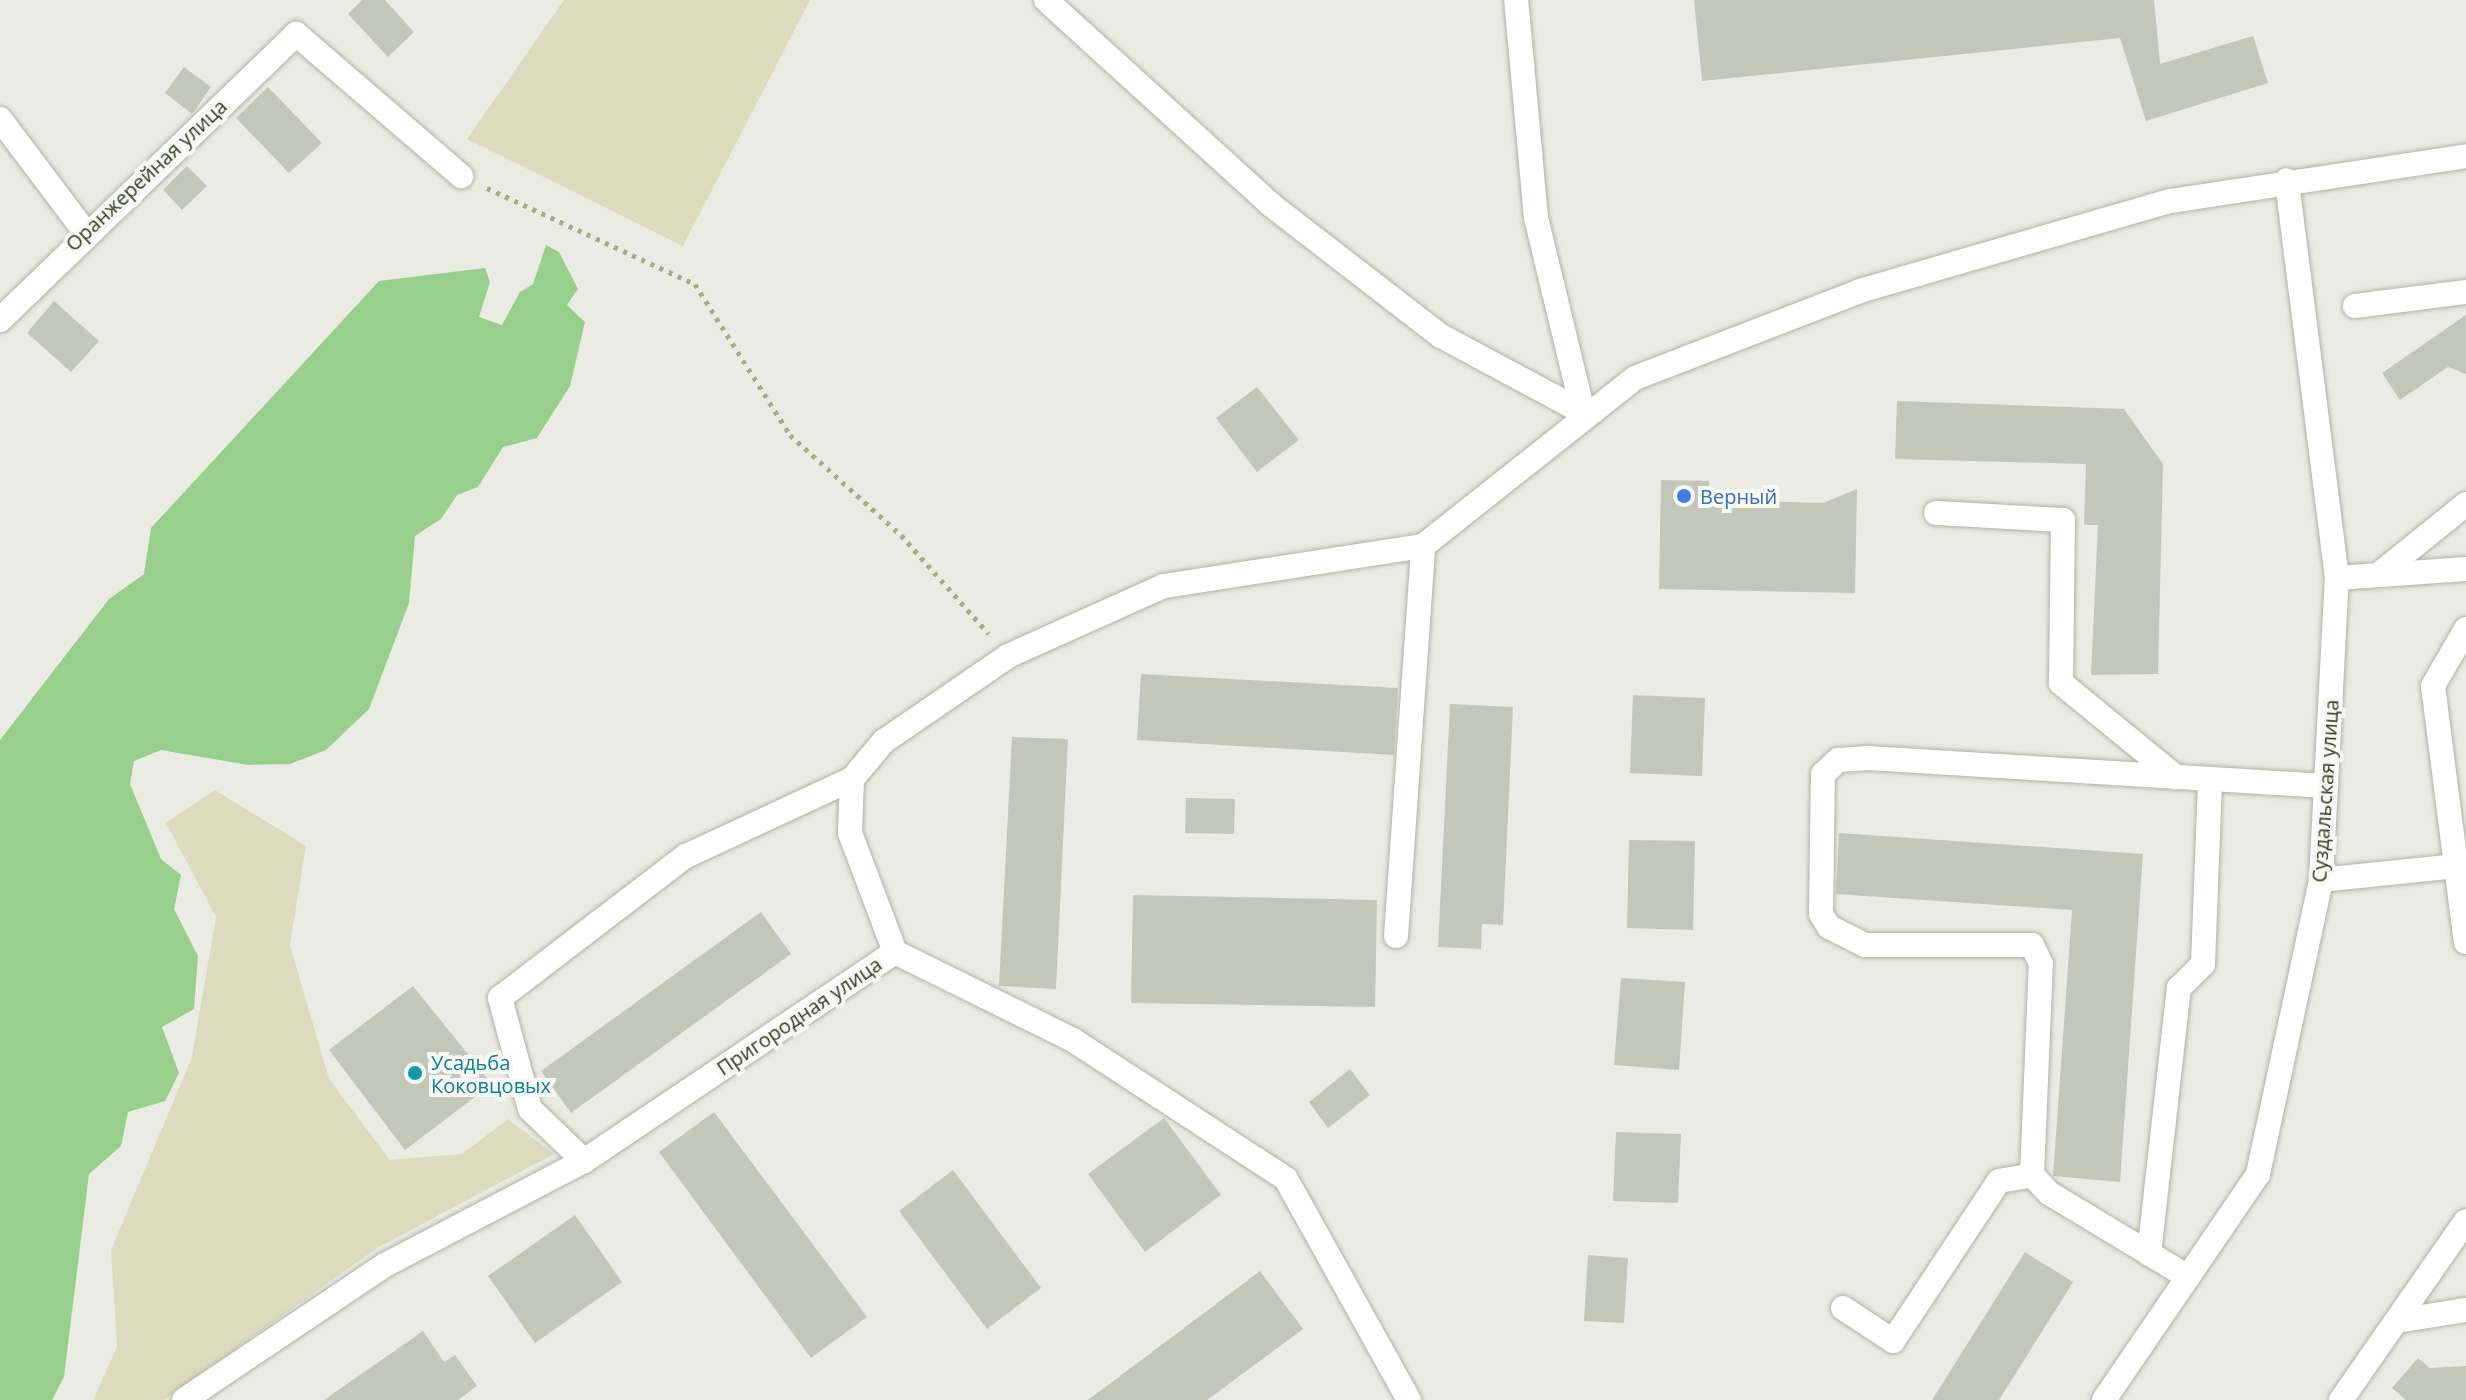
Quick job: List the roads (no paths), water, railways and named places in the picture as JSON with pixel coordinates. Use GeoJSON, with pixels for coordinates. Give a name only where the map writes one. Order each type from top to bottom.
{"type":"FeatureCollection","features":[{"type":"Feature","properties":{"kind":"street"},"geometry":{"type":"LineString","coordinates":[[1046,0],[1270,204],[1441,336],[1583,412]]}},
{"type":"Feature","properties":{"kind":"street"},"geometry":{"type":"LineString","coordinates":[[1516,0],[1536,218],[1583,412]]}},
{"type":"Feature","properties":{"kind":"street","name":"Оранжерейная улица"},"geometry":{"type":"LineString","coordinates":[[0,320],[85,232],[296,34],[461,176]]}},
{"type":"Feature","properties":{"kind":"street"},"geometry":{"type":"LineString","coordinates":[[0,119],[85,232]]}},
{"type":"Feature","properties":{"kind":"street"},"geometry":{"type":"LineString","coordinates":[[584,1161],[530,1109],[500,998],[686,856],[852,779],[884,741],[1008,656],[1164,586],[1423,546],[1583,412],[1682,356],[1860,291],[2170,201],[2287,180],[2466,156]]}},
{"type":"Feature","properties":{"kind":"street","name":"Суздальская улица"},"geometry":{"type":"LineString","coordinates":[[2104,1400],[2258,1174],[2321,880],[2337,578],[2287,180]]}},
{"type":"Feature","properties":{"kind":"street"},"geometry":{"type":"LineString","coordinates":[[2355,306],[2466,292]]}},
{"type":"Feature","properties":{"kind":"street"},"geometry":{"type":"LineString","coordinates":[[2378,575],[2466,504]]}},
{"type":"Feature","properties":{"kind":"street"},"geometry":{"type":"LineString","coordinates":[[1936,513],[2063,520],[2061,683],[2176,777]]}},
{"type":"Feature","properties":{"kind":"street"},"geometry":{"type":"LineString","coordinates":[[1396,936],[1423,546]]}},
{"type":"Feature","properties":{"kind":"street"},"geometry":{"type":"LineString","coordinates":[[2337,578],[2466,569]]}},
{"type":"Feature","properties":{"kind":"street"},"geometry":{"type":"LineString","coordinates":[[2466,629],[2433,686],[2461,865],[2466,942]]}},
{"type":"Feature","properties":{"kind":"street"},"geometry":{"type":"LineString","coordinates":[[2032,1175],[2038,954],[2032,945],[1865,945],[1829,927],[1821,914],[1823,774],[1838,760],[1868,758],[2326,786]]}},
{"type":"Feature","properties":{"kind":"street"},"geometry":{"type":"LineString","coordinates":[[852,779],[850,833],[895,952]]}},
{"type":"Feature","properties":{"kind":"street"},"geometry":{"type":"LineString","coordinates":[[2149,1254],[2179,988],[2203,964],[2210,779]]}},
{"type":"Feature","properties":{"kind":"street"},"geometry":{"type":"LineString","coordinates":[[2321,880],[2461,865]]}},
{"type":"Feature","properties":{"kind":"street","name":"Пригородная улица"},"geometry":{"type":"LineString","coordinates":[[184,1400],[385,1265],[584,1161],[895,952],[1073,1040],[1286,1179],[1409,1400]]}},
{"type":"Feature","properties":{"kind":"street"},"geometry":{"type":"LineString","coordinates":[[1843,1308],[1893,1341],[1999,1181],[2032,1175],[2188,1277]]}},
{"type":"Feature","properties":{"kind":"street"},"geometry":{"type":"LineString","coordinates":[[2341,1400],[2466,1221]]}},
{"type":"Feature","properties":{"kind":"street"},"geometry":{"type":"LineString","coordinates":[[2397,1321],[2466,1310]]}},
{"type":"Feature","properties":{"kind":"place","name":"Верный"},"geometry":{"type":"Point","coordinates":[1684,496]}},
{"type":"Feature","properties":{"kind":"place","name":"Усадьба Коковцовых"},"geometry":{"type":"Point","coordinates":[415,1073]}}]}
